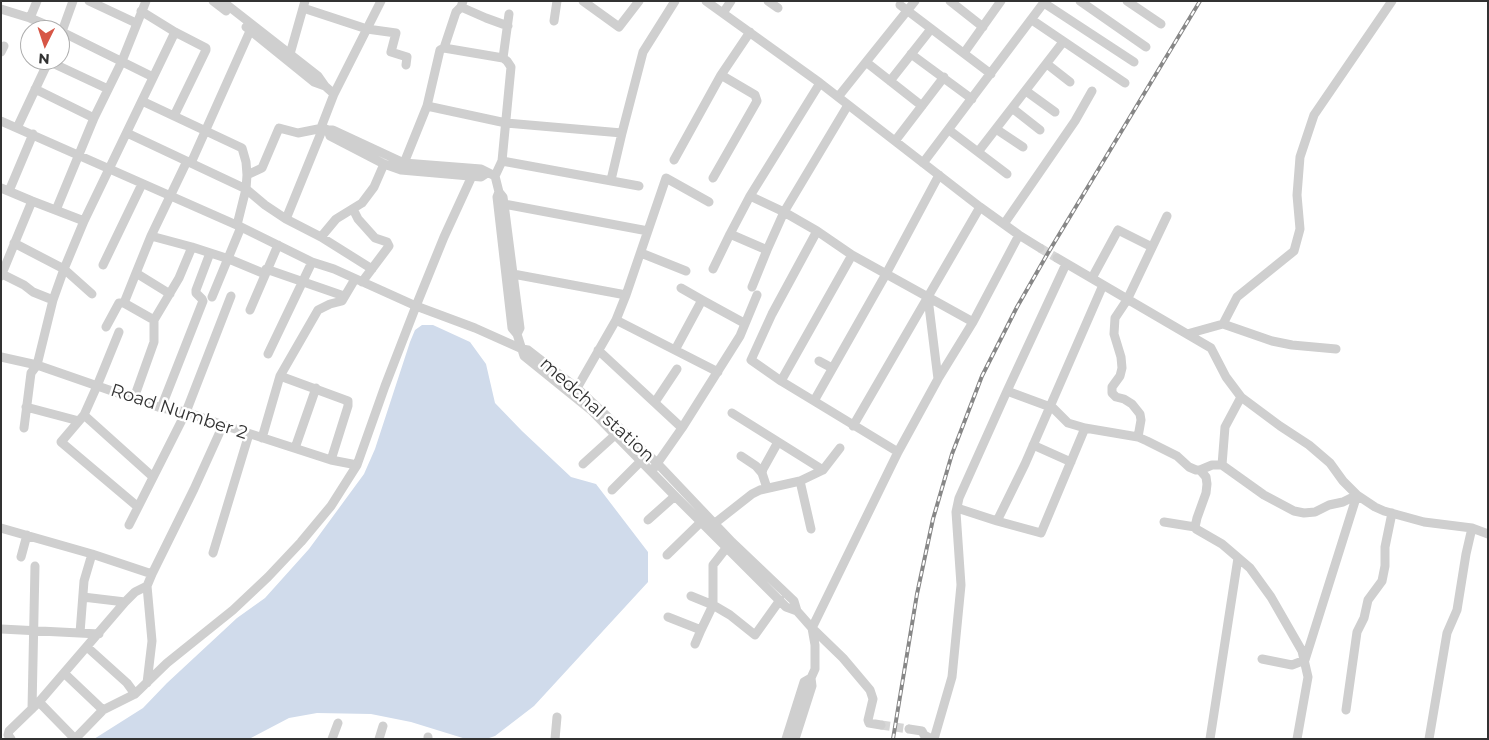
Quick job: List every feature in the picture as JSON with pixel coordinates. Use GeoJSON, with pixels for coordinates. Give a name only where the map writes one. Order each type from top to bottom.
{"type":"FeatureCollection","features":[{"type":"Feature","properties":{"kind":"street"},"geometry":{"type":"LineString","coordinates":[[30,18],[37,1]]}},
{"type":"Feature","properties":{"kind":"street"},"geometry":{"type":"LineString","coordinates":[[65,20],[74,1]]}},
{"type":"Feature","properties":{"kind":"street"},"geometry":{"type":"LineString","coordinates":[[89,1],[136,23]]}},
{"type":"Feature","properties":{"kind":"street"},"geometry":{"type":"LineString","coordinates":[[56,210],[94,118],[122,61],[146,1]]}},
{"type":"Feature","properties":{"kind":"street"},"geometry":{"type":"LineString","coordinates":[[213,1],[314,82],[325,86]]}},
{"type":"Feature","properties":{"kind":"street"},"geometry":{"type":"LineString","coordinates":[[222,1],[318,76],[334,94]]}},
{"type":"Feature","properties":{"kind":"street"},"geometry":{"type":"LineString","coordinates":[[554,21],[557,1]]}},
{"type":"Feature","properties":{"kind":"street"},"geometry":{"type":"LineString","coordinates":[[583,1],[619,27],[639,1]]}},
{"type":"Feature","properties":{"kind":"street"},"geometry":{"type":"LineString","coordinates":[[612,180],[643,52],[675,1]]}},
{"type":"Feature","properties":{"kind":"street"},"geometry":{"type":"LineString","coordinates":[[706,1],[838,96],[980,207],[1040,248]]}},
{"type":"Feature","properties":{"kind":"street"},"geometry":{"type":"LineString","coordinates":[[723,13],[731,1]]}},
{"type":"Feature","properties":{"kind":"street"},"geometry":{"type":"LineString","coordinates":[[768,1],[778,8]]}},
{"type":"Feature","properties":{"kind":"street"},"geometry":{"type":"LineString","coordinates":[[838,96],[866,62],[903,8],[914,1]]}},
{"type":"Feature","properties":{"kind":"street"},"geometry":{"type":"LineString","coordinates":[[950,1],[983,27]]}},
{"type":"Feature","properties":{"kind":"street"},"geometry":{"type":"LineString","coordinates":[[964,53],[1001,1]]}},
{"type":"Feature","properties":{"kind":"street"},"geometry":{"type":"LineString","coordinates":[[1080,1],[1146,47]]}},
{"type":"Feature","properties":{"kind":"street"},"geometry":{"type":"LineString","coordinates":[[1127,1],[1161,24]]}},
{"type":"Feature","properties":{"kind":"street"},"geometry":{"type":"LineString","coordinates":[[1223,324],[1237,297],[1294,251],[1300,229],[1297,195],[1300,157],[1314,115],[1392,1]]}},
{"type":"Feature","properties":{"kind":"street"},"geometry":{"type":"LineString","coordinates":[[378,2],[367,29],[334,94],[322,124],[330,136],[384,164],[401,170],[472,176],[491,174],[502,161],[511,67],[503,58],[444,48]]}},
{"type":"Feature","properties":{"kind":"street"},"geometry":{"type":"LineString","coordinates":[[923,163],[1044,2],[1134,62]]}},
{"type":"Feature","properties":{"kind":"street"},"geometry":{"type":"LineString","coordinates":[[290,54],[304,4],[367,29],[396,33],[391,52],[406,56],[406,65]]}},
{"type":"Feature","properties":{"kind":"street"},"geometry":{"type":"LineString","coordinates":[[404,163],[427,106],[440,50],[444,48],[456,12],[462,4],[486,18],[508,26]]}},
{"type":"Feature","properties":{"kind":"street"},"geometry":{"type":"LineString","coordinates":[[903,8],[991,74]]}},
{"type":"Feature","properties":{"kind":"street"},"geometry":{"type":"LineString","coordinates":[[1,9],[34,20]]}},
{"type":"Feature","properties":{"kind":"street"},"geometry":{"type":"LineString","coordinates":[[141,11],[206,48],[174,116]]}},
{"type":"Feature","properties":{"kind":"street"},"geometry":{"type":"LineString","coordinates":[[503,58],[509,14]]}},
{"type":"Feature","properties":{"kind":"street"},"geometry":{"type":"LineString","coordinates":[[1032,20],[1125,83]]}},
{"type":"Feature","properties":{"kind":"street"},"geometry":{"type":"LineString","coordinates":[[890,81],[931,28]]}},
{"type":"Feature","properties":{"kind":"street"},"geometry":{"type":"LineString","coordinates":[[124,303],[151,236],[206,130],[250,31]]}},
{"type":"Feature","properties":{"kind":"street"},"geometry":{"type":"LineString","coordinates":[[24,428],[31,373],[37,365],[53,300],[64,269],[84,221],[175,32]]}},
{"type":"Feature","properties":{"kind":"street"},"geometry":{"type":"LineString","coordinates":[[674,160],[721,75],[750,32]]}},
{"type":"Feature","properties":{"kind":"street"},"geometry":{"type":"LineString","coordinates":[[70,37],[153,77]]}},
{"type":"Feature","properties":{"kind":"street"},"geometry":{"type":"LineString","coordinates":[[978,152],[1063,42]]}},
{"type":"Feature","properties":{"kind":"street"},"geometry":{"type":"LineString","coordinates":[[911,54],[972,99]]}},
{"type":"Feature","properties":{"kind":"street"},"geometry":{"type":"LineString","coordinates":[[866,62],[922,106]]}},
{"type":"Feature","properties":{"kind":"street"},"geometry":{"type":"LineString","coordinates":[[1047,64],[1070,82]]}},
{"type":"Feature","properties":{"kind":"street"},"geometry":{"type":"LineString","coordinates":[[17,128],[44,70]]}},
{"type":"Feature","properties":{"kind":"street"},"geometry":{"type":"LineString","coordinates":[[67,70],[108,89]]}},
{"type":"Feature","properties":{"kind":"street"},"geometry":{"type":"LineString","coordinates":[[713,178],[757,101],[755,95],[721,75]]}},
{"type":"Feature","properties":{"kind":"street"},"geometry":{"type":"LineString","coordinates":[[895,140],[944,77]]}},
{"type":"Feature","properties":{"kind":"street"},"geometry":{"type":"LineString","coordinates":[[713,269],[750,196],[820,83]]}},
{"type":"Feature","properties":{"kind":"street"},"geometry":{"type":"LineString","coordinates":[[35,89],[94,118]]}},
{"type":"Feature","properties":{"kind":"street"},"geometry":{"type":"LineString","coordinates":[[1026,91],[1055,112]]}},
{"type":"Feature","properties":{"kind":"street"},"geometry":{"type":"LineString","coordinates":[[1004,224],[1075,121],[1092,91]]}},
{"type":"Feature","properties":{"kind":"street"},"geometry":{"type":"LineString","coordinates":[[142,100],[242,148],[247,175],[239,226],[229,259],[212,297]]}},
{"type":"Feature","properties":{"kind":"street"},"geometry":{"type":"LineString","coordinates":[[651,472],[682,428],[740,336],[766,250],[784,212],[848,104]]}},
{"type":"Feature","properties":{"kind":"street"},"geometry":{"type":"LineString","coordinates":[[427,106],[506,123],[622,133]]}},
{"type":"Feature","properties":{"kind":"street"},"geometry":{"type":"LineString","coordinates":[[1012,108],[1040,130]]}},
{"type":"Feature","properties":{"kind":"street"},"geometry":{"type":"LineString","coordinates":[[1,121],[239,226],[312,262],[334,269],[416,306],[476,328],[522,349],[524,356],[592,411],[701,522],[711,526],[727,547],[786,606],[797,611],[843,658],[870,690],[873,699],[868,718],[869,723],[881,725]]}},
{"type":"Feature","properties":{"kind":"street"},"geometry":{"type":"LineString","coordinates":[[247,175],[262,168],[279,128],[298,133],[326,129],[333,130],[404,163],[481,169],[491,174]]}},
{"type":"Feature","properties":{"kind":"street"},"geometry":{"type":"LineString","coordinates":[[286,219],[326,129]]}},
{"type":"Feature","properties":{"kind":"street"},"geometry":{"type":"LineString","coordinates":[[996,129],[1023,147]]}},
{"type":"Feature","properties":{"kind":"street"},"geometry":{"type":"LineString","coordinates":[[949,130],[1007,174]]}},
{"type":"Feature","properties":{"kind":"street"},"geometry":{"type":"LineString","coordinates":[[127,132],[246,189],[286,219],[320,237],[372,269]]}},
{"type":"Feature","properties":{"kind":"street"},"geometry":{"type":"LineString","coordinates":[[33,134],[5,190],[84,221]]}},
{"type":"Feature","properties":{"kind":"street"},"geometry":{"type":"LineString","coordinates":[[502,161],[638,186]]}},
{"type":"Feature","properties":{"kind":"street"},"geometry":{"type":"LineString","coordinates":[[320,237],[336,219],[362,202],[374,187],[384,164]]}},
{"type":"Feature","properties":{"kind":"street","name":"medchal station"},"geometry":{"type":"LineString","coordinates":[[491,174],[499,192],[503,196],[520,328],[517,334],[522,349],[528,350],[577,388],[657,463],[711,526],[794,601],[797,611]]}},
{"type":"Feature","properties":{"kind":"street"},"geometry":{"type":"LineString","coordinates":[[814,401],[886,274],[938,175]]}},
{"type":"Feature","properties":{"kind":"street"},"geometry":{"type":"LineString","coordinates":[[39,702],[75,739],[103,710],[135,694],[167,663],[233,610],[301,542],[331,506],[357,465],[416,306],[444,237],[472,176]]}},
{"type":"Feature","properties":{"kind":"street"},"geometry":{"type":"LineString","coordinates":[[577,388],[616,320],[641,254],[666,178],[709,202]]}},
{"type":"Feature","properties":{"kind":"street"},"geometry":{"type":"LineString","coordinates":[[104,265],[142,184]]}},
{"type":"Feature","properties":{"kind":"street"},"geometry":{"type":"LineString","coordinates":[[499,192],[497,197],[512,328],[517,334]]}},
{"type":"Feature","properties":{"kind":"street"},"geometry":{"type":"LineString","coordinates":[[750,196],[784,212],[817,231],[852,255],[973,322]]}},
{"type":"Feature","properties":{"kind":"street"},"geometry":{"type":"LineString","coordinates":[[32,201],[2,275],[24,285],[33,292],[53,300]]}},
{"type":"Feature","properties":{"kind":"street"},"geometry":{"type":"LineString","coordinates":[[504,204],[648,231]]}},
{"type":"Feature","properties":{"kind":"street"},"geometry":{"type":"LineString","coordinates":[[853,426],[980,207]]}},
{"type":"Feature","properties":{"kind":"street"},"geometry":{"type":"LineString","coordinates":[[262,438],[280,376],[318,310],[342,301],[344,296],[359,280],[372,269],[389,246],[389,244],[375,238],[358,220],[353,209]]}},
{"type":"Feature","properties":{"kind":"street"},"geometry":{"type":"LineString","coordinates":[[1138,437],[1141,420],[1140,414],[1132,404],[1116,397],[1111,389],[1120,376],[1122,368],[1121,357],[1114,334],[1115,318],[1127,300],[1167,216]]}},
{"type":"Feature","properties":{"kind":"street"},"geometry":{"type":"LineString","coordinates":[[1092,278],[1118,230],[1152,247]]}},
{"type":"Feature","properties":{"kind":"street"},"geometry":{"type":"LineString","coordinates":[[817,231],[772,314],[751,360],[780,381],[898,452]]}},
{"type":"Feature","properties":{"kind":"street"},"geometry":{"type":"LineString","coordinates":[[730,234],[766,250]]}},
{"type":"Feature","properties":{"kind":"street"},"geometry":{"type":"LineString","coordinates":[[794,739],[812,686],[811,678],[815,669],[815,644],[812,628],[898,452],[938,379],[973,322],[1019,235]]}},
{"type":"Feature","properties":{"kind":"street"},"geometry":{"type":"LineString","coordinates":[[151,236],[192,247],[266,272],[304,281],[344,296]]}},
{"type":"Feature","properties":{"kind":"street"},"geometry":{"type":"LineString","coordinates":[[250,310],[278,245]]}},
{"type":"Feature","properties":{"kind":"street"},"geometry":{"type":"LineString","coordinates":[[1,248],[13,246],[64,269],[92,294]]}},
{"type":"Feature","properties":{"kind":"street"},"geometry":{"type":"LineString","coordinates":[[134,398],[154,342],[154,320],[170,294],[192,247]]}},
{"type":"Feature","properties":{"kind":"street"},"geometry":{"type":"LineString","coordinates":[[161,408],[203,301],[196,293],[196,290],[210,253]]}},
{"type":"Feature","properties":{"kind":"street"},"geometry":{"type":"LineString","coordinates":[[641,254],[686,271]]}},
{"type":"Feature","properties":{"kind":"street"},"geometry":{"type":"LineString","coordinates":[[780,381],[852,255]]}},
{"type":"Feature","properties":{"kind":"street"},"geometry":{"type":"LineString","coordinates":[[1057,258],[1211,348],[1226,377],[1241,397],[1280,426],[1309,444],[1330,463],[1343,481],[1357,495],[1384,512],[1424,522],[1472,528],[1488,534]]}},
{"type":"Feature","properties":{"kind":"street"},"geometry":{"type":"LineString","coordinates":[[268,354],[312,262]]}},
{"type":"Feature","properties":{"kind":"street"},"geometry":{"type":"LineString","coordinates":[[909,729],[922,732],[933,739],[952,677],[961,585],[956,512],[959,498],[1006,391],[1066,264]]}},
{"type":"Feature","properties":{"kind":"street"},"geometry":{"type":"LineString","coordinates":[[136,273],[170,294]]}},
{"type":"Feature","properties":{"kind":"street"},"geometry":{"type":"LineString","coordinates":[[513,274],[626,295]]}},
{"type":"Feature","properties":{"kind":"street"},"geometry":{"type":"LineString","coordinates":[[997,521],[1033,445],[1103,285]]}},
{"type":"Feature","properties":{"kind":"street"},"geometry":{"type":"LineString","coordinates":[[681,288],[744,323]]}},
{"type":"Feature","properties":{"kind":"street"},"geometry":{"type":"LineString","coordinates":[[129,525],[186,412],[231,296]]}},
{"type":"Feature","properties":{"kind":"street"},"geometry":{"type":"LineString","coordinates":[[928,298],[938,379]]}},
{"type":"Feature","properties":{"kind":"street"},"geometry":{"type":"LineString","coordinates":[[675,350],[702,300]]}},
{"type":"Feature","properties":{"kind":"street"},"geometry":{"type":"LineString","coordinates":[[106,327],[118,303],[124,303],[154,320]]}},
{"type":"Feature","properties":{"kind":"street"},"geometry":{"type":"LineString","coordinates":[[616,320],[718,372]]}},
{"type":"Feature","properties":{"kind":"street"},"geometry":{"type":"LineString","coordinates":[[1186,334],[1223,324],[1278,342],[1336,349]]}},
{"type":"Feature","properties":{"kind":"street"},"geometry":{"type":"LineString","coordinates":[[119,332],[97,386],[81,418],[61,442],[138,507]]}},
{"type":"Feature","properties":{"kind":"street"},"geometry":{"type":"LineString","coordinates":[[598,350],[682,428]]}},
{"type":"Feature","properties":{"kind":"street","name":"Road Number 2"},"geometry":{"type":"LineString","coordinates":[[1,357],[37,365],[161,408],[186,412],[331,460],[357,465]]}},
{"type":"Feature","properties":{"kind":"street"},"geometry":{"type":"LineString","coordinates":[[819,361],[832,368]]}},
{"type":"Feature","properties":{"kind":"street"},"geometry":{"type":"LineString","coordinates":[[655,402],[677,369]]}},
{"type":"Feature","properties":{"kind":"street"},"geometry":{"type":"LineString","coordinates":[[280,376],[346,399],[348,403],[331,460]]}},
{"type":"Feature","properties":{"kind":"street"},"geometry":{"type":"LineString","coordinates":[[296,448],[316,388]]}},
{"type":"Feature","properties":{"kind":"street"},"geometry":{"type":"LineString","coordinates":[[1006,391],[1053,408],[1068,423],[1085,428],[1138,437],[1177,456],[1196,470],[1212,465],[1222,465],[1264,496],[1294,511],[1304,513],[1315,512],[1357,495]]}},
{"type":"Feature","properties":{"kind":"street"},"geometry":{"type":"LineString","coordinates":[[1222,465],[1225,427],[1241,397]]}},
{"type":"Feature","properties":{"kind":"street"},"geometry":{"type":"LineString","coordinates":[[26,408],[81,418],[153,477]]}},
{"type":"Feature","properties":{"kind":"street"},"geometry":{"type":"LineString","coordinates":[[732,413],[823,470]]}},
{"type":"Feature","properties":{"kind":"street"},"geometry":{"type":"LineString","coordinates":[[147,683],[152,641],[147,586],[223,425]]}},
{"type":"Feature","properties":{"kind":"street"},"geometry":{"type":"LineString","coordinates":[[957,508],[1041,533],[1085,428]]}},
{"type":"Feature","properties":{"kind":"street"},"geometry":{"type":"LineString","coordinates":[[213,553],[249,434]]}},
{"type":"Feature","properties":{"kind":"street"},"geometry":{"type":"LineString","coordinates":[[583,464],[615,435]]}},
{"type":"Feature","properties":{"kind":"street"},"geometry":{"type":"LineString","coordinates":[[762,473],[764,465],[778,442]]}},
{"type":"Feature","properties":{"kind":"street"},"geometry":{"type":"LineString","coordinates":[[1033,445],[1071,462]]}},
{"type":"Feature","properties":{"kind":"street"},"geometry":{"type":"LineString","coordinates":[[711,526],[752,494],[767,488],[800,481],[823,470],[840,448]]}},
{"type":"Feature","properties":{"kind":"street"},"geometry":{"type":"LineString","coordinates":[[741,456],[756,466],[762,473],[767,488]]}},
{"type":"Feature","properties":{"kind":"street"},"geometry":{"type":"LineString","coordinates":[[612,490],[641,461]]}},
{"type":"Feature","properties":{"kind":"street"},"geometry":{"type":"LineString","coordinates":[[1195,527],[1207,484],[1206,477],[1200,470]]}},
{"type":"Feature","properties":{"kind":"street"},"geometry":{"type":"LineString","coordinates":[[800,481],[811,529]]}},
{"type":"Feature","properties":{"kind":"street"},"geometry":{"type":"LineString","coordinates":[[1305,660],[1357,495]]}},
{"type":"Feature","properties":{"kind":"street"},"geometry":{"type":"LineString","coordinates":[[648,520],[675,496]]}},
{"type":"Feature","properties":{"kind":"street"},"geometry":{"type":"LineString","coordinates":[[1346,710],[1356,632],[1364,618],[1368,600],[1382,581],[1392,513]]}},
{"type":"Feature","properties":{"kind":"street"},"geometry":{"type":"LineString","coordinates":[[668,555],[701,522]]}},
{"type":"Feature","properties":{"kind":"street"},"geometry":{"type":"LineString","coordinates":[[1164,522],[1195,527],[1197,531],[1222,544],[1250,568],[1267,591],[1302,651],[1305,660],[1308,677],[1297,739]]}},
{"type":"Feature","properties":{"kind":"street"},"geometry":{"type":"LineString","coordinates":[[1,528],[92,554],[152,574]]}},
{"type":"Feature","properties":{"kind":"street"},"geometry":{"type":"LineString","coordinates":[[1431,738],[1447,633],[1457,610],[1472,528]]}},
{"type":"Feature","properties":{"kind":"street"},"geometry":{"type":"LineString","coordinates":[[21,557],[27,535]]}},
{"type":"Feature","properties":{"kind":"street"},"geometry":{"type":"LineString","coordinates":[[695,644],[713,605],[713,565],[727,547]]}},
{"type":"Feature","properties":{"kind":"street"},"geometry":{"type":"LineString","coordinates":[[80,633],[84,581],[92,554]]}},
{"type":"Feature","properties":{"kind":"street"},"geometry":{"type":"LineString","coordinates":[[1210,739],[1238,558]]}},
{"type":"Feature","properties":{"kind":"street"},"geometry":{"type":"LineString","coordinates":[[32,709],[35,566]]}},
{"type":"Feature","properties":{"kind":"street"},"geometry":{"type":"LineString","coordinates":[[11,739],[8,735],[9,731],[39,702],[125,602],[135,592],[147,586]]}},
{"type":"Feature","properties":{"kind":"street"},"geometry":{"type":"LineString","coordinates":[[691,596],[713,605],[730,615],[756,635],[780,600]]}},
{"type":"Feature","properties":{"kind":"street"},"geometry":{"type":"LineString","coordinates":[[83,597],[125,602]]}},
{"type":"Feature","properties":{"kind":"street"},"geometry":{"type":"LineString","coordinates":[[668,617],[702,630]]}},
{"type":"Feature","properties":{"kind":"street"},"geometry":{"type":"LineString","coordinates":[[1,628],[99,634]]}},
{"type":"Feature","properties":{"kind":"street"},"geometry":{"type":"LineString","coordinates":[[87,647],[127,683],[135,694]]}},
{"type":"Feature","properties":{"kind":"street"},"geometry":{"type":"LineString","coordinates":[[1262,659],[1292,664],[1305,660]]}},
{"type":"Feature","properties":{"kind":"street"},"geometry":{"type":"LineString","coordinates":[[64,673],[103,710]]}},
{"type":"Feature","properties":{"kind":"street"},"geometry":{"type":"LineString","coordinates":[[786,739],[804,682],[811,678]]}},
{"type":"Feature","properties":{"kind":"street"},"geometry":{"type":"LineString","coordinates":[[555,739],[556,718]]}},
{"type":"Feature","properties":{"kind":"street"},"geometry":{"type":"LineString","coordinates":[[332,739],[338,723]]}},
{"type":"Feature","properties":{"kind":"street"},"geometry":{"type":"LineString","coordinates":[[378,739],[383,726]]}},
{"type":"Feature","properties":{"kind":"street"},"geometry":{"type":"LineString","coordinates":[[922,732],[930,727],[936,729]]}},
{"type":"Feature","properties":{"kind":"water"},"geometry":{"type":"Polygon","coordinates":[[[422,325],[433,325],[470,342],[486,364],[495,403],[571,477],[596,484],[648,552],[648,582],[534,706],[495,736],[486,739],[466,739],[411,722],[371,714],[317,713],[289,718],[249,739],[94,739],[143,708],[237,618],[265,598],[309,549],[364,474],[375,449],[410,342],[415,330],[422,325]]]}},
{"type":"Feature","properties":{"kind":"tunnel"},"geometry":{"type":"LineString","coordinates":[[1040,248],[1057,258]]}},
{"type":"Feature","properties":{"kind":"tunnel"},"geometry":{"type":"LineString","coordinates":[[881,725],[909,729]]}},
{"type":"Feature","properties":{"kind":"railway"},"geometry":{"type":"LineString","coordinates":[[893,739],[917,594],[933,519],[952,454],[982,376],[1017,307],[1048,253],[1200,1]]}}]}
